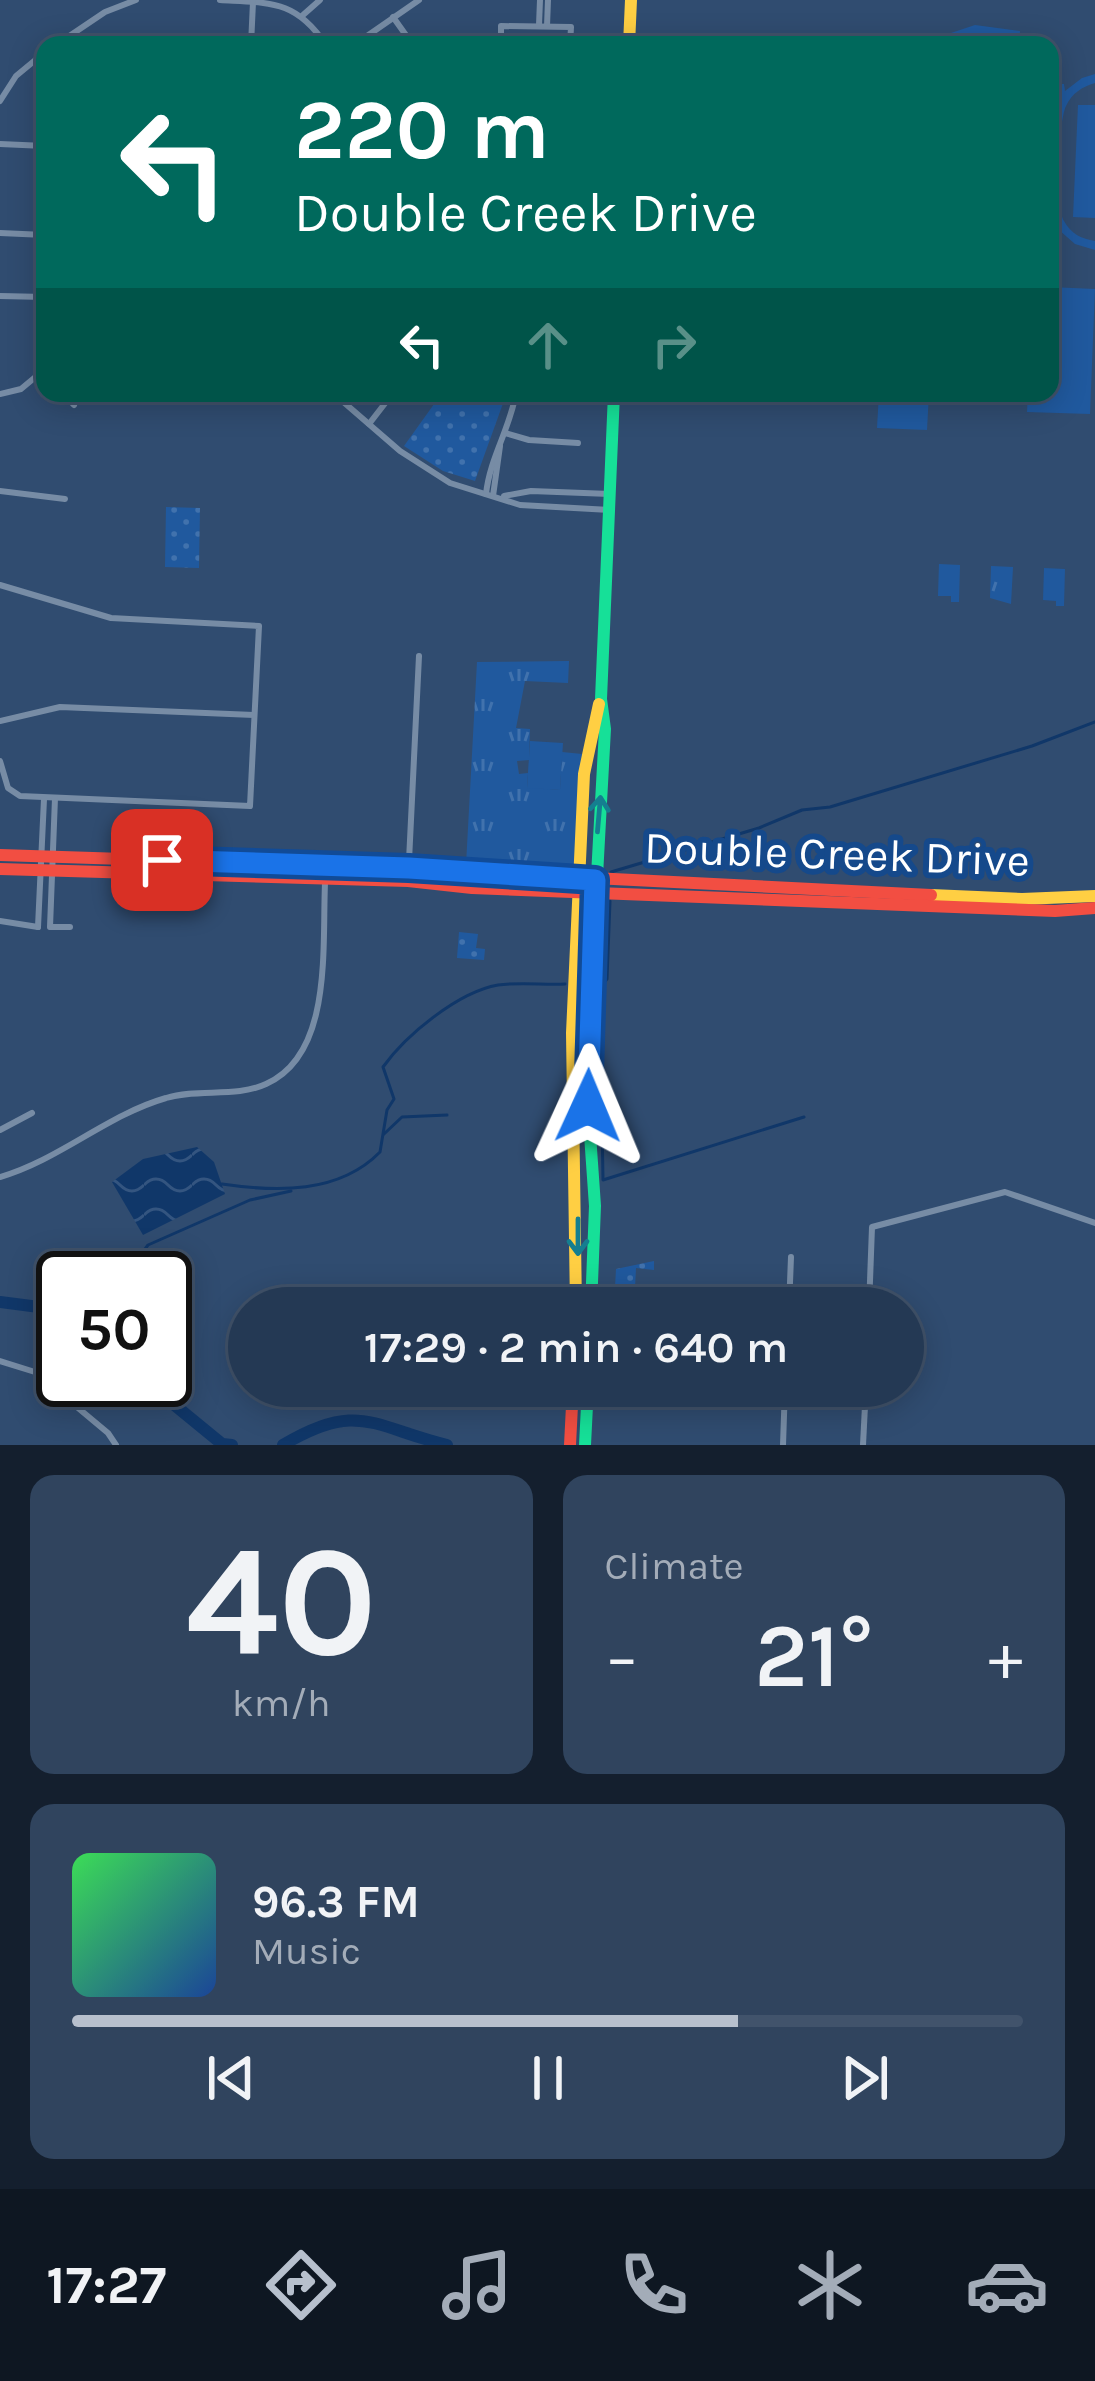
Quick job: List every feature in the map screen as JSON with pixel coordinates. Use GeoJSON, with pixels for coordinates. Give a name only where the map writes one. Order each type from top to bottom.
{"type":"FeatureCollection","features":[{"type":"Feature","properties":{"kind":"main road"},"geometry":{"type":"LineString","coordinates":[[629,36],[631,0]]}},
{"type":"Feature","properties":{"kind":"main road"},"geometry":{"type":"LineString","coordinates":[[592,1287],[595,1206],[588,1106],[614,402]]}},
{"type":"Feature","properties":{"kind":"main road"},"geometry":{"type":"LineString","coordinates":[[577,1287],[579,1234],[571,1082],[579,885],[590,729],[601,699]]}},
{"type":"Feature","properties":{"kind":"main road","name":"Double Creek Drive"},"geometry":{"type":"LineString","coordinates":[[0,855],[45,863],[409,875],[1055,911],[1095,908]]}},
{"type":"Feature","properties":{"kind":"main road","name":"Double Creek Drive"},"geometry":{"type":"LineString","coordinates":[[0,869],[45,863]]}},
{"type":"Feature","properties":{"kind":"main road","name":"Double Creek Drive"},"geometry":{"type":"LineString","coordinates":[[595,886],[1028,899],[1095,896]]}},
{"type":"Feature","properties":{"kind":"main road"},"geometry":{"type":"LineString","coordinates":[[570,1445],[572,1407]]}},
{"type":"Feature","properties":{"kind":"main road"},"geometry":{"type":"LineString","coordinates":[[585,1445],[587,1407]]}},
{"type":"Feature","properties":{"kind":"street"},"geometry":{"type":"LineString","coordinates":[[70,35],[105,11],[136,0]]}},
{"type":"Feature","properties":{"kind":"street"},"geometry":{"type":"LineString","coordinates":[[220,0],[285,6],[303,15],[319,36]]}},
{"type":"Feature","properties":{"kind":"street"},"geometry":{"type":"LineString","coordinates":[[303,15],[320,0]]}},
{"type":"Feature","properties":{"kind":"street"},"geometry":{"type":"LineString","coordinates":[[367,36],[418,0]]}},
{"type":"Feature","properties":{"kind":"street"},"geometry":{"type":"LineString","coordinates":[[543,26],[544,0]]}},
{"type":"Feature","properties":{"kind":"street"},"geometry":{"type":"LineString","coordinates":[[251,36],[253,2]]}},
{"type":"Feature","properties":{"kind":"street"},"geometry":{"type":"LineString","coordinates":[[393,17],[407,36]]}},
{"type":"Feature","properties":{"kind":"street"},"geometry":{"type":"LineString","coordinates":[[501,36],[501,26],[571,27],[570,36]]}},
{"type":"Feature","properties":{"kind":"street"},"geometry":{"type":"LineString","coordinates":[[0,101],[16,76],[36,59]]}},
{"type":"Feature","properties":{"kind":"street"},"geometry":{"type":"LineString","coordinates":[[0,144],[36,146]]}},
{"type":"Feature","properties":{"kind":"street"},"geometry":{"type":"LineString","coordinates":[[0,233],[36,235]]}},
{"type":"Feature","properties":{"kind":"street"},"geometry":{"type":"LineString","coordinates":[[0,296],[36,297]]}},
{"type":"Feature","properties":{"kind":"street"},"geometry":{"type":"LineString","coordinates":[[0,394],[21,389],[36,378]]}},
{"type":"Feature","properties":{"kind":"street"},"geometry":{"type":"LineString","coordinates":[[71,402],[74,405]]}},
{"type":"Feature","properties":{"kind":"street"},"geometry":{"type":"LineString","coordinates":[[343,402],[437,476],[458,487],[520,505],[610,510]]}},
{"type":"Feature","properties":{"kind":"street"},"geometry":{"type":"LineString","coordinates":[[369,424],[386,402]]}},
{"type":"Feature","properties":{"kind":"street"},"geometry":{"type":"LineString","coordinates":[[493,496],[490,461],[514,402]]}},
{"type":"Feature","properties":{"kind":"street"},"geometry":{"type":"LineString","coordinates":[[505,433],[578,443]]}},
{"type":"Feature","properties":{"kind":"street"},"geometry":{"type":"LineString","coordinates":[[493,496],[532,490],[610,494]]}},
{"type":"Feature","properties":{"kind":"street"},"geometry":{"type":"LineString","coordinates":[[0,491],[65,499]]}},
{"type":"Feature","properties":{"kind":"street"},"geometry":{"type":"LineString","coordinates":[[0,585],[111,618],[259,626],[250,806],[44,797],[12,791],[0,761]]}},
{"type":"Feature","properties":{"kind":"street"},"geometry":{"type":"LineString","coordinates":[[409,875],[419,656]]}},
{"type":"Feature","properties":{"kind":"street"},"geometry":{"type":"LineString","coordinates":[[0,721],[60,707],[254,715]]}},
{"type":"Feature","properties":{"kind":"street"},"geometry":{"type":"LineString","coordinates":[[38,927],[44,904],[44,797]]}},
{"type":"Feature","properties":{"kind":"street"},"geometry":{"type":"LineString","coordinates":[[45,863],[55,798]]}},
{"type":"Feature","properties":{"kind":"street"},"geometry":{"type":"LineString","coordinates":[[0,1177],[28,1168],[163,1098],[251,1089],[287,1070],[302,1055],[316,1025],[325,872]]}},
{"type":"Feature","properties":{"kind":"street"},"geometry":{"type":"LineString","coordinates":[[44,904],[50,927]]}},
{"type":"Feature","properties":{"kind":"street"},"geometry":{"type":"LineString","coordinates":[[0,921],[70,927]]}},
{"type":"Feature","properties":{"kind":"street"},"geometry":{"type":"LineString","coordinates":[[0,1130],[32,1113]]}},
{"type":"Feature","properties":{"kind":"street"},"geometry":{"type":"LineString","coordinates":[[870,1287],[872,1227],[1006,1192],[1095,1223]]}},
{"type":"Feature","properties":{"kind":"street"},"geometry":{"type":"LineString","coordinates":[[790,1287],[791,1257]]}},
{"type":"Feature","properties":{"kind":"street"},"geometry":{"type":"LineString","coordinates":[[0,1361],[40,1375],[116,1445]]}},
{"type":"Feature","properties":{"kind":"street"},"geometry":{"type":"LineString","coordinates":[[783,1445],[784,1407]]}},
{"type":"Feature","properties":{"kind":"street"},"geometry":{"type":"LineString","coordinates":[[863,1445],[865,1407]]}},
{"type":"Feature","properties":{"kind":"green space"},"geometry":{"type":"Polygon","coordinates":[[[975,25],[1020,31],[1020,36],[946,36],[975,25]]]}},
{"type":"Feature","properties":{"kind":"green space"},"geometry":{"type":"Polygon","coordinates":[[[1095,74],[1095,83],[1078,91],[1066,106],[1059,182],[1059,84],[1064,84],[1065,91],[1095,74]]]}},
{"type":"Feature","properties":{"kind":"green space"},"geometry":{"type":"Polygon","coordinates":[[[1078,105],[1095,105],[1095,218],[1073,217],[1078,105]]]}},
{"type":"Feature","properties":{"kind":"green space"},"geometry":{"type":"Polygon","coordinates":[[[1059,182],[1064,221],[1077,235],[1095,241],[1095,250],[1075,244],[1059,230],[1059,182]]]}},
{"type":"Feature","properties":{"kind":"green space"},"geometry":{"type":"Polygon","coordinates":[[[1059,287],[1095,289],[1090,414],[1027,412],[1028,402],[1059,402],[1059,287]]]}},
{"type":"Feature","properties":{"kind":"green space"},"geometry":{"type":"Polygon","coordinates":[[[436,402],[503,402],[475,481],[443,471],[404,446],[436,402]]]}},
{"type":"Feature","properties":{"kind":"green space"},"geometry":{"type":"Polygon","coordinates":[[[878,402],[929,402],[927,430],[877,428],[878,402]]]}},
{"type":"Feature","properties":{"kind":"green space"},"geometry":{"type":"Polygon","coordinates":[[[166,507],[200,508],[199,568],[165,567],[166,507]]]}},
{"type":"Feature","properties":{"kind":"green space"},"geometry":{"type":"Polygon","coordinates":[[[939,564],[960,565],[959,602],[938,596],[939,564]]]}},
{"type":"Feature","properties":{"kind":"green space"},"geometry":{"type":"Polygon","coordinates":[[[991,566],[1013,567],[1011,604],[990,598],[991,566]]]}},
{"type":"Feature","properties":{"kind":"green space"},"geometry":{"type":"Polygon","coordinates":[[[1044,568],[1065,569],[1064,606],[1043,600],[1044,568]]]}},
{"type":"Feature","properties":{"kind":"green space"},"geometry":{"type":"Polygon","coordinates":[[[569,661],[568,683],[525,681],[516,728],[530,729],[529,760],[517,761],[519,774],[528,773],[527,787],[560,790],[562,752],[582,754],[574,869],[466,865],[477,662],[569,661]]]}},
{"type":"Feature","properties":{"kind":"green space"},"geometry":{"type":"Polygon","coordinates":[[[530,741],[563,743],[560,790],[527,788],[530,741]]]}},
{"type":"Feature","properties":{"kind":"green space"},"geometry":{"type":"Polygon","coordinates":[[[459,932],[478,934],[476,948],[485,949],[484,960],[457,958],[459,932]]]}},
{"type":"Feature","properties":{"kind":"green space"},"geometry":{"type":"Polygon","coordinates":[[[654,1261],[654,1270],[636,1268],[635,1287],[615,1287],[616,1269],[654,1261]]]}},
{"type":"Feature","properties":{"kind":"water"},"geometry":{"type":"Polygon","coordinates":[[[197,1147],[214,1162],[225,1194],[143,1235],[112,1182],[143,1159],[197,1147]]]}},
{"type":"Feature","properties":{"kind":"waterway"},"geometry":{"type":"LineString","coordinates":[[611,872],[759,828],[802,810],[830,807],[1032,746],[1095,722]]}},
{"type":"Feature","properties":{"kind":"waterway"},"geometry":{"type":"LineString","coordinates":[[602,985],[607,979],[610,901]]}},
{"type":"Feature","properties":{"kind":"waterway"},"geometry":{"type":"LineString","coordinates":[[222,1184],[306,1187],[364,1166],[380,1152],[387,1110],[394,1099],[383,1067],[419,1029],[483,989],[565,984]]}},
{"type":"Feature","properties":{"kind":"waterway"},"geometry":{"type":"LineString","coordinates":[[384,1134],[402,1117],[447,1115]]}},
{"type":"Feature","properties":{"kind":"waterway"},"geometry":{"type":"LineString","coordinates":[[602,1122],[603,1180],[804,1117]]}},
{"type":"Feature","properties":{"kind":"waterway"},"geometry":{"type":"LineString","coordinates":[[144,1251],[250,1200],[291,1191]]}},
{"type":"Feature","properties":{"kind":"waterway"},"geometry":{"type":"LineString","coordinates":[[0,1302],[36,1307]]}},
{"type":"Feature","properties":{"kind":"waterway"},"geometry":{"type":"LineString","coordinates":[[177,1407],[222,1444],[232,1445]]}},
{"type":"Feature","properties":{"kind":"waterway"},"geometry":{"type":"LineString","coordinates":[[283,1445],[309,1431],[348,1420],[447,1445]]}},
{"type":"Feature","properties":{"kind":"traffic: fast"},"geometry":{"type":"LineString","coordinates":[[592,1287],[595,1206],[588,1106],[589,1023],[605,729],[601,699],[614,402]]}},
{"type":"Feature","properties":{"kind":"traffic: fast"},"geometry":{"type":"LineString","coordinates":[[585,1445],[587,1407]]}},
{"type":"Feature","properties":{"kind":"traffic: slow"},"geometry":{"type":"LineString","coordinates":[[629,36],[631,0]]}},
{"type":"Feature","properties":{"kind":"traffic: slow"},"geometry":{"type":"LineString","coordinates":[[576,1287],[572,1033],[584,774],[599,704]]}},
{"type":"Feature","properties":{"kind":"traffic: slow"},"geometry":{"type":"LineString","coordinates":[[931,895],[1095,896]]}},
{"type":"Feature","properties":{"kind":"traffic: jam"},"geometry":{"type":"LineString","coordinates":[[0,855],[374,867],[931,895]]}},
{"type":"Feature","properties":{"kind":"traffic: jam"},"geometry":{"type":"LineString","coordinates":[[0,869],[408,881],[472,888],[1055,911],[1095,908]]}},
{"type":"Feature","properties":{"kind":"traffic: jam"},"geometry":{"type":"LineString","coordinates":[[570,1445],[572,1407]]}},
{"type":"Feature","properties":{"kind":"route"},"geometry":{"type":"LineString","coordinates":[[162,860],[595,880],[588,1106]]}}]}
